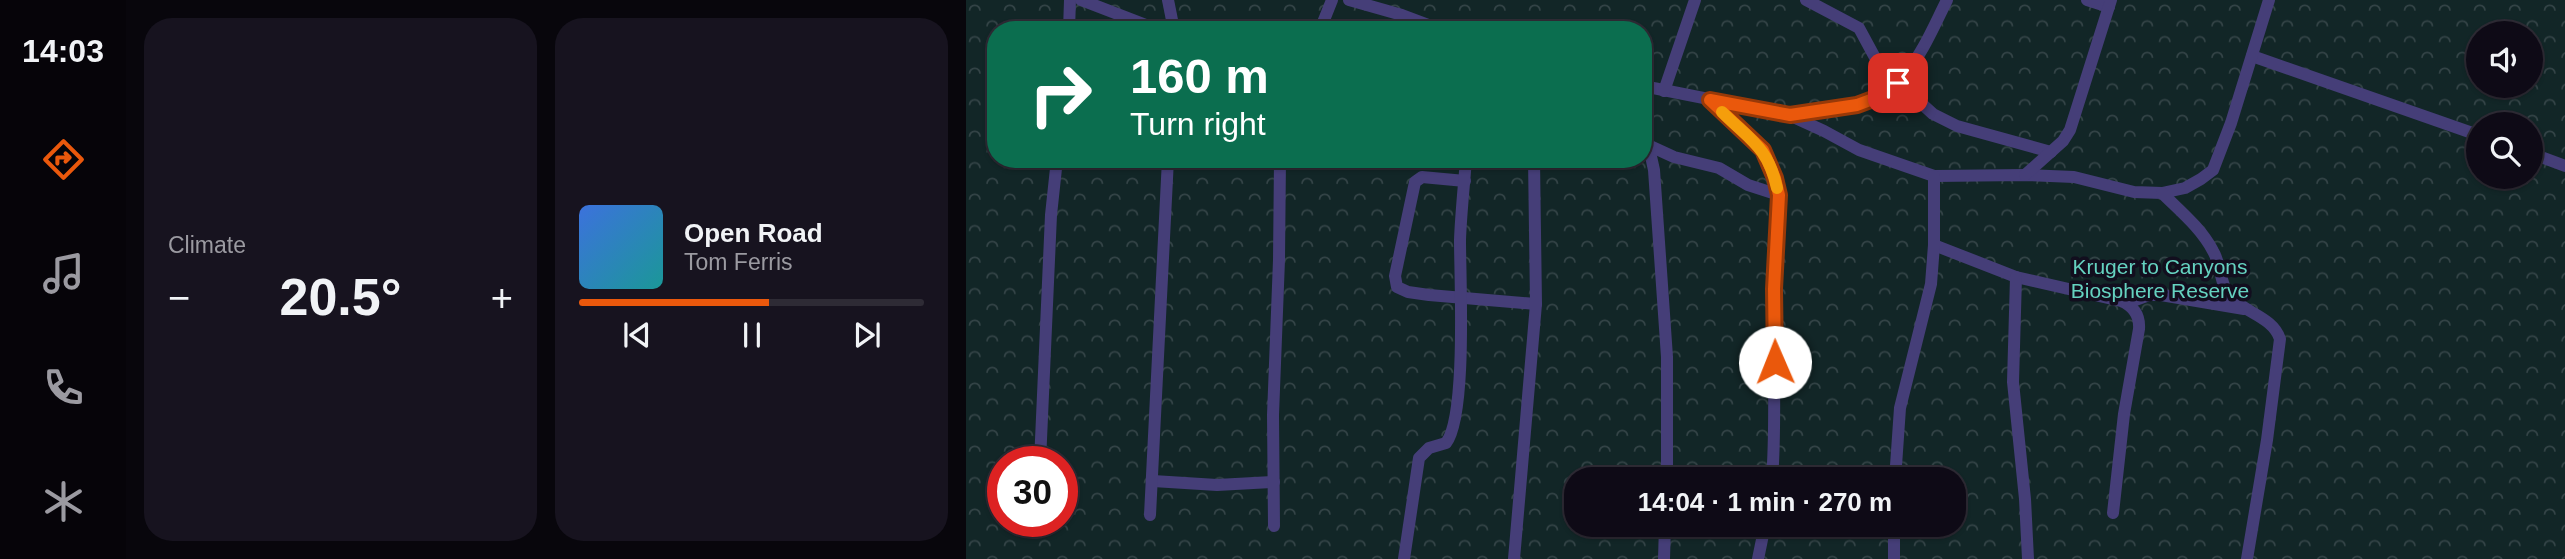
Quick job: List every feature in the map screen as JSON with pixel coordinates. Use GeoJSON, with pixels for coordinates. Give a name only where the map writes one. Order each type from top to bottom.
{"type":"FeatureCollection","features":[{"type":"Feature","properties":{"kind":"street"},"geometry":{"type":"LineString","coordinates":[[1069,21],[1070,0]]}},
{"type":"Feature","properties":{"kind":"street"},"geometry":{"type":"LineString","coordinates":[[1080,0],[1135,21]]}},
{"type":"Feature","properties":{"kind":"street"},"geometry":{"type":"LineString","coordinates":[[1168,0],[1172,21]]}},
{"type":"Feature","properties":{"kind":"street"},"geometry":{"type":"LineString","coordinates":[[1324,21],[1332,0]]}},
{"type":"Feature","properties":{"kind":"street"},"geometry":{"type":"LineString","coordinates":[[1349,0],[1418,21]]}},
{"type":"Feature","properties":{"kind":"street"},"geometry":{"type":"LineString","coordinates":[[1664,91],[1695,0]]}},
{"type":"Feature","properties":{"kind":"street"},"geometry":{"type":"LineString","coordinates":[[1806,0],[1859,28],[1879,65],[1933,114],[1977,132],[2051,152]]}},
{"type":"Feature","properties":{"kind":"street"},"geometry":{"type":"LineString","coordinates":[[1790,115],[1857,105],[1873,99],[1898,83],[1917,61],[1947,0]]}},
{"type":"Feature","properties":{"kind":"street"},"geometry":{"type":"LineString","coordinates":[[2025,175],[2063,141],[2070,130],[2110,4],[2087,0]]}},
{"type":"Feature","properties":{"kind":"street"},"geometry":{"type":"LineString","coordinates":[[1652,88],[1790,115],[1859,150],[1934,176],[2074,177],[2134,192],[2162,193],[2185,188],[2213,170],[2228,133],[2269,0]]}},
{"type":"Feature","properties":{"kind":"street"},"geometry":{"type":"LineString","coordinates":[[2252,56],[2466,131]]}},
{"type":"Feature","properties":{"kind":"street"},"geometry":{"type":"LineString","coordinates":[[1710,100],[1763,150],[1770,162],[1779,195],[1774,289],[1772,467]]}},
{"type":"Feature","properties":{"kind":"street"},"geometry":{"type":"LineString","coordinates":[[1652,147],[1674,157],[1719,168],[1748,185],[1779,195]]}},
{"type":"Feature","properties":{"kind":"street"},"geometry":{"type":"LineString","coordinates":[[1652,158],[1667,357],[1667,467]]}},
{"type":"Feature","properties":{"kind":"street"},"geometry":{"type":"LineString","coordinates":[[2543,158],[2565,166]]}},
{"type":"Feature","properties":{"kind":"street"},"geometry":{"type":"LineString","coordinates":[[1041,446],[1051,215],[1056,168]]}},
{"type":"Feature","properties":{"kind":"street"},"geometry":{"type":"LineString","coordinates":[[1150,515],[1168,168]]}},
{"type":"Feature","properties":{"kind":"street"},"geometry":{"type":"LineString","coordinates":[[1274,526],[1273,415],[1280,168]]}},
{"type":"Feature","properties":{"kind":"street"},"geometry":{"type":"LineString","coordinates":[[1404,559],[1419,458],[1429,448],[1446,443],[1451,434],[1458,392],[1462,296],[1460,239],[1466,168]]}},
{"type":"Feature","properties":{"kind":"street"},"geometry":{"type":"LineString","coordinates":[[1514,559],[1532,377],[1536,304],[1534,168]]}},
{"type":"Feature","properties":{"kind":"street"},"geometry":{"type":"LineString","coordinates":[[1896,467],[1900,408],[1931,284],[1934,176]]}},
{"type":"Feature","properties":{"kind":"street"},"geometry":{"type":"LineString","coordinates":[[1465,181],[1422,177],[1415,182],[1395,284],[1400,290],[1429,295],[1536,304]]}},
{"type":"Feature","properties":{"kind":"street"},"geometry":{"type":"LineString","coordinates":[[2162,193],[2199,230],[2213,251],[2224,289],[2245,309],[2274,327],[2280,339],[2248,559]]}},
{"type":"Feature","properties":{"kind":"street"},"geometry":{"type":"LineString","coordinates":[[1934,244],[2016,277],[2127,303],[2149,295],[2161,295],[2245,309]]}},
{"type":"Feature","properties":{"kind":"street"},"geometry":{"type":"LineString","coordinates":[[2016,277],[2013,382],[2028,559]]}},
{"type":"Feature","properties":{"kind":"street"},"geometry":{"type":"LineString","coordinates":[[2113,513],[2124,414],[2139,329],[2137,315],[2127,303]]}},
{"type":"Feature","properties":{"kind":"street"},"geometry":{"type":"LineString","coordinates":[[1153,481],[1217,485],[1274,482]]}},
{"type":"Feature","properties":{"kind":"street"},"geometry":{"type":"LineString","coordinates":[[1664,559],[1665,537]]}},
{"type":"Feature","properties":{"kind":"street"},"geometry":{"type":"LineString","coordinates":[[1758,559],[1763,537]]}},
{"type":"Feature","properties":{"kind":"street"},"geometry":{"type":"LineString","coordinates":[[1894,537],[1894,559]]}},
{"type":"Feature","properties":{"kind":"green space","name":"Kruger to Canyons Biosphere Reserve"},"geometry":{"type":"Polygon","coordinates":[[[966,0],[2565,0],[2565,559],[966,559],[966,0]]]}},
{"type":"Feature","properties":{"kind":"slow traffic"},"geometry":{"type":"LineString","coordinates":[[1722,112],[1763,150],[1770,162],[1777,188]]}},
{"type":"Feature","properties":{"kind":"route"},"geometry":{"type":"LineString","coordinates":[[1775,362],[1774,289],[1779,195],[1775,178],[1763,150],[1710,100],[1790,115],[1839,110],[1857,105],[1873,99],[1898,83]]}}]}
